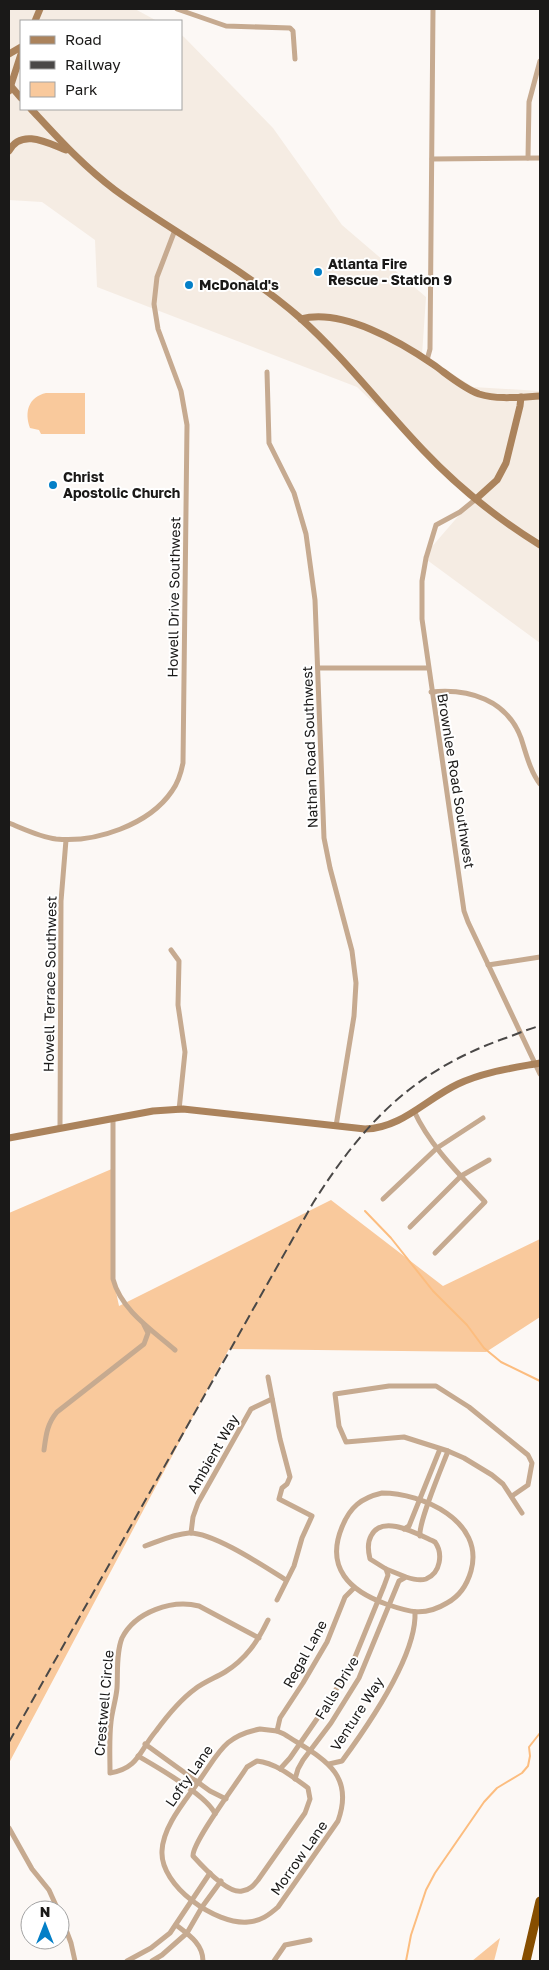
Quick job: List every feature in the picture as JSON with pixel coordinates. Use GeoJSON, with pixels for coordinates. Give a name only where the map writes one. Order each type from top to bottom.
{"type":"FeatureCollection","features":[{"type":"Feature","properties":{"kind":"highway"},"geometry":{"type":"LineString","coordinates":[[526,1961],[540,1901]]}},
{"type":"Feature","properties":{"kind":"street"},"geometry":{"type":"LineString","coordinates":[[177,9],[191,11],[226,26],[290,28],[293,31],[295,59]]}},
{"type":"Feature","properties":{"kind":"street"},"geometry":{"type":"LineString","coordinates":[[427,360],[430,349],[433,9]]}},
{"type":"Feature","properties":{"kind":"street"},"geometry":{"type":"LineString","coordinates":[[9,54],[20,48]]}},
{"type":"Feature","properties":{"kind":"street"},"geometry":{"type":"LineString","coordinates":[[20,57],[9,87],[20,97]]}},
{"type":"Feature","properties":{"kind":"street"},"geometry":{"type":"LineString","coordinates":[[528,158],[529,102],[540,61]]}},
{"type":"Feature","properties":{"kind":"street"},"geometry":{"type":"LineString","coordinates":[[32,110],[69,151],[115,190],[259,286],[301,319],[427,454],[476,499],[540,545]]}},
{"type":"Feature","properties":{"kind":"street"},"geometry":{"type":"LineString","coordinates":[[9,151],[20,140],[26,138],[40,140],[69,151]]}},
{"type":"Feature","properties":{"kind":"street"},"geometry":{"type":"LineString","coordinates":[[432,159],[540,158]]}},
{"type":"Feature","properties":{"kind":"street","name":"Howell Drive Southwest"},"geometry":{"type":"LineString","coordinates":[[9,823],[39,835],[66,840],[103,834],[128,826],[142,818],[165,800],[173,791],[180,777],[183,763],[187,425],[181,391],[158,329],[154,304],[157,277],[175,230]]}},
{"type":"Feature","properties":{"kind":"street"},"geometry":{"type":"LineString","coordinates":[[301,319],[323,316],[362,326],[395,340],[478,393],[495,397],[540,396]]}},
{"type":"Feature","properties":{"kind":"street","name":"Nathan Road Southwest"},"geometry":{"type":"LineString","coordinates":[[267,372],[267,434],[272,452],[294,493],[306,534],[315,600],[324,838],[352,951],[356,983],[354,1016],[336,1126]]}},
{"type":"Feature","properties":{"kind":"street"},"geometry":{"type":"LineString","coordinates":[[476,499],[497,480],[506,464],[521,397]]}},
{"type":"Feature","properties":{"kind":"street","name":"Brownlee Road Southwest"},"geometry":{"type":"LineString","coordinates":[[476,499],[460,512],[436,526],[426,558],[422,581],[422,619],[464,911],[488,965],[538,1064],[540,1074]]}},
{"type":"Feature","properties":{"kind":"street"},"geometry":{"type":"LineString","coordinates":[[318,668],[428,668]]}},
{"type":"Feature","properties":{"kind":"street"},"geometry":{"type":"LineString","coordinates":[[431,692],[470,693],[497,705],[507,714],[515,726],[532,772],[540,784]]}},
{"type":"Feature","properties":{"kind":"street","name":"Howell Terrace Southwest"},"geometry":{"type":"LineString","coordinates":[[60,1128],[61,901],[66,840]]}},
{"type":"Feature","properties":{"kind":"street"},"geometry":{"type":"LineString","coordinates":[[172,950],[179,961],[178,1005],[185,1052],[179,1110]]}},
{"type":"Feature","properties":{"kind":"street"},"geometry":{"type":"LineString","coordinates":[[488,965],[540,957]]}},
{"type":"Feature","properties":{"kind":"street"},"geometry":{"type":"LineString","coordinates":[[9,1138],[153,1111],[179,1110],[376,1129],[400,1121],[459,1083],[493,1072],[538,1064]]}},
{"type":"Feature","properties":{"kind":"street"},"geometry":{"type":"LineString","coordinates":[[414,1111],[421,1127],[437,1148],[485,1202],[435,1254]]}},
{"type":"Feature","properties":{"kind":"street"},"geometry":{"type":"LineString","coordinates":[[382,1199],[437,1148],[483,1118]]}},
{"type":"Feature","properties":{"kind":"street"},"geometry":{"type":"LineString","coordinates":[[113,1119],[113,1279],[120,1297],[143,1322],[175,1350]]}},
{"type":"Feature","properties":{"kind":"street"},"geometry":{"type":"LineString","coordinates":[[410,1227],[462,1176],[490,1160]]}},
{"type":"Feature","properties":{"kind":"street"},"geometry":{"type":"LineString","coordinates":[[44,1450],[46,1432],[50,1420],[57,1412],[144,1344],[148,1333],[143,1322]]}},
{"type":"Feature","properties":{"kind":"street"},"geometry":{"type":"LineString","coordinates":[[268,1377],[290,1477],[287,1484],[282,1488],[279,1498],[312,1516],[302,1538],[294,1566],[277,1600]]}},
{"type":"Feature","properties":{"kind":"street"},"geometry":{"type":"LineString","coordinates":[[512,1496],[528,1485],[532,1463],[528,1455],[469,1407],[442,1390],[428,1385],[389,1386],[335,1394],[339,1426],[346,1442],[404,1437],[448,1451],[476,1464],[504,1484],[522,1513]]}},
{"type":"Feature","properties":{"kind":"street","name":"Ambient Way"},"geometry":{"type":"LineString","coordinates":[[191,1533],[194,1511],[251,1409],[272,1399]]}},
{"type":"Feature","properties":{"kind":"street"},"geometry":{"type":"LineString","coordinates":[[404,1530],[409,1526],[440,1449]]}},
{"type":"Feature","properties":{"kind":"street"},"geometry":{"type":"LineString","coordinates":[[420,1536],[421,1521],[448,1451]]}},
{"type":"Feature","properties":{"kind":"street"},"geometry":{"type":"LineString","coordinates":[[382,1492],[397,1493],[429,1504],[450,1515],[464,1528],[472,1547],[472,1564],[468,1582],[456,1598],[430,1611],[415,1612],[378,1601],[354,1588],[343,1574],[336,1553],[338,1536],[348,1512],[362,1500],[382,1492]]}},
{"type":"Feature","properties":{"kind":"street"},"geometry":{"type":"LineString","coordinates":[[385,1525],[394,1525],[420,1536],[435,1542],[439,1548],[436,1570],[426,1579],[416,1580],[406,1577],[386,1569],[370,1559],[368,1553],[370,1538],[374,1530],[385,1525]]}},
{"type":"Feature","properties":{"kind":"street"},"geometry":{"type":"LineString","coordinates":[[145,1546],[163,1539],[191,1533],[223,1544],[286,1580]]}},
{"type":"Feature","properties":{"kind":"street","name":"Falls Drive"},"geometry":{"type":"LineString","coordinates":[[280,1769],[321,1713],[348,1670],[388,1576],[386,1569]]}},
{"type":"Feature","properties":{"kind":"street","name":"Falls Drive"},"geometry":{"type":"LineString","coordinates":[[295,1778],[298,1769],[310,1750],[331,1723],[359,1678],[399,1581],[406,1577]]}},
{"type":"Feature","properties":{"kind":"street","name":"Regal Lane"},"geometry":{"type":"LineString","coordinates":[[277,1731],[280,1718],[319,1657],[344,1600],[354,1588]]}},
{"type":"Feature","properties":{"kind":"street","name":"Crestwell Circle"},"geometry":{"type":"LineString","coordinates":[[259,1638],[198,1606],[189,1604],[158,1607],[140,1618],[121,1641],[119,1651],[117,1690],[109,1738],[110,1773],[123,1770],[134,1764],[146,1744],[181,1701],[194,1689],[225,1672],[244,1657],[259,1638],[268,1620]]}},
{"type":"Feature","properties":{"kind":"street","name":"Venture Way"},"geometry":{"type":"LineString","coordinates":[[329,1764],[342,1761],[385,1696],[416,1626],[415,1612]]}},
{"type":"Feature","properties":{"kind":"street","name":"Lofty Lane"},"geometry":{"type":"LineString","coordinates":[[193,1900],[186,1896],[166,1873],[162,1856],[165,1833],[191,1790],[199,1782],[226,1744],[234,1737],[260,1729],[277,1731],[310,1750]]}},
{"type":"Feature","properties":{"kind":"street"},"geometry":{"type":"LineString","coordinates":[[146,1744],[226,1800]]}},
{"type":"Feature","properties":{"kind":"street","name":"Morrow Lane"},"geometry":{"type":"LineString","coordinates":[[193,1900],[220,1918],[237,1922],[259,1920],[270,1915],[278,1907],[338,1821],[343,1806],[341,1790],[336,1775],[329,1764],[310,1750]]}},
{"type":"Feature","properties":{"kind":"street"},"geometry":{"type":"LineString","coordinates":[[138,1756],[191,1790],[213,1808],[215,1814]]}},
{"type":"Feature","properties":{"kind":"street"},"geometry":{"type":"LineString","coordinates":[[257,1761],[267,1762],[295,1778],[308,1788],[310,1799],[305,1813],[252,1888],[241,1892],[234,1890],[210,1873],[193,1856],[193,1851],[199,1838],[247,1767],[257,1761]]}},
{"type":"Feature","properties":{"kind":"street"},"geometry":{"type":"LineString","coordinates":[[9,1828],[32,1869],[49,1890],[54,1900]]}},
{"type":"Feature","properties":{"kind":"street"},"geometry":{"type":"LineString","coordinates":[[127,1961],[151,1948],[170,1933],[210,1873]]}},
{"type":"Feature","properties":{"kind":"street"},"geometry":{"type":"LineString","coordinates":[[152,1961],[187,1934],[202,1907],[221,1882]]}},
{"type":"Feature","properties":{"kind":"street"},"geometry":{"type":"LineString","coordinates":[[176,1925],[198,1943],[203,1954],[203,1961]]}},
{"type":"Feature","properties":{"kind":"street"},"geometry":{"type":"LineString","coordinates":[[70,1937],[75,1961]]}},
{"type":"Feature","properties":{"kind":"street"},"geometry":{"type":"LineString","coordinates":[[274,1961],[284,1945],[310,1940]]}},
{"type":"Feature","properties":{"kind":"shaded area"},"geometry":{"type":"Polygon","coordinates":[[[9,9],[135,9],[155,20],[20,20],[20,110],[182,110],[182,36],[184,37],[273,128],[342,225],[426,297],[422,355],[473,387],[540,391],[540,643],[423,557],[473,499],[357,387],[97,287],[95,240],[42,202],[9,200],[9,9]]]}},
{"type":"Feature","properties":{"kind":"green space"},"geometry":{"type":"Polygon","coordinates":[[[46,393],[85,393],[85,434],[41,434],[39,430],[30,428],[28,422],[29,406],[35,398],[46,393]]]}},
{"type":"Feature","properties":{"kind":"green space"},"geometry":{"type":"Polygon","coordinates":[[[114,1168],[115,1287],[119,1306],[331,1200],[443,1286],[540,1239],[540,1317],[486,1352],[229,1349],[9,1763],[9,1213],[114,1168]]]}},
{"type":"Feature","properties":{"kind":"green space"},"geometry":{"type":"Polygon","coordinates":[[[500,1938],[494,1961],[472,1961],[500,1938]]]}},
{"type":"Feature","properties":{"kind":"waterway"},"geometry":{"type":"LineString","coordinates":[[365,1211],[391,1238],[433,1291],[467,1325],[484,1348],[501,1362],[540,1381]]}},
{"type":"Feature","properties":{"kind":"waterway"},"geometry":{"type":"LineString","coordinates":[[406,1961],[411,1935],[426,1890],[435,1873],[484,1802],[497,1788],[522,1773],[528,1766],[529,1747],[540,1733]]}},
{"type":"Feature","properties":{"kind":"railway"},"geometry":{"type":"LineString","coordinates":[[9,1742],[313,1203],[351,1149],[392,1104],[440,1068],[468,1053],[540,1026]]}},
{"type":"Feature","properties":{"kind":"place","name":"Atlanta Fire Rescue - Station 9"},"geometry":{"type":"Point","coordinates":[318,272]}},
{"type":"Feature","properties":{"kind":"place","name":"McDonald's"},"geometry":{"type":"Point","coordinates":[189,285]}},
{"type":"Feature","properties":{"kind":"place","name":"Christ Apostolic Church"},"geometry":{"type":"Point","coordinates":[53,485]}}]}
